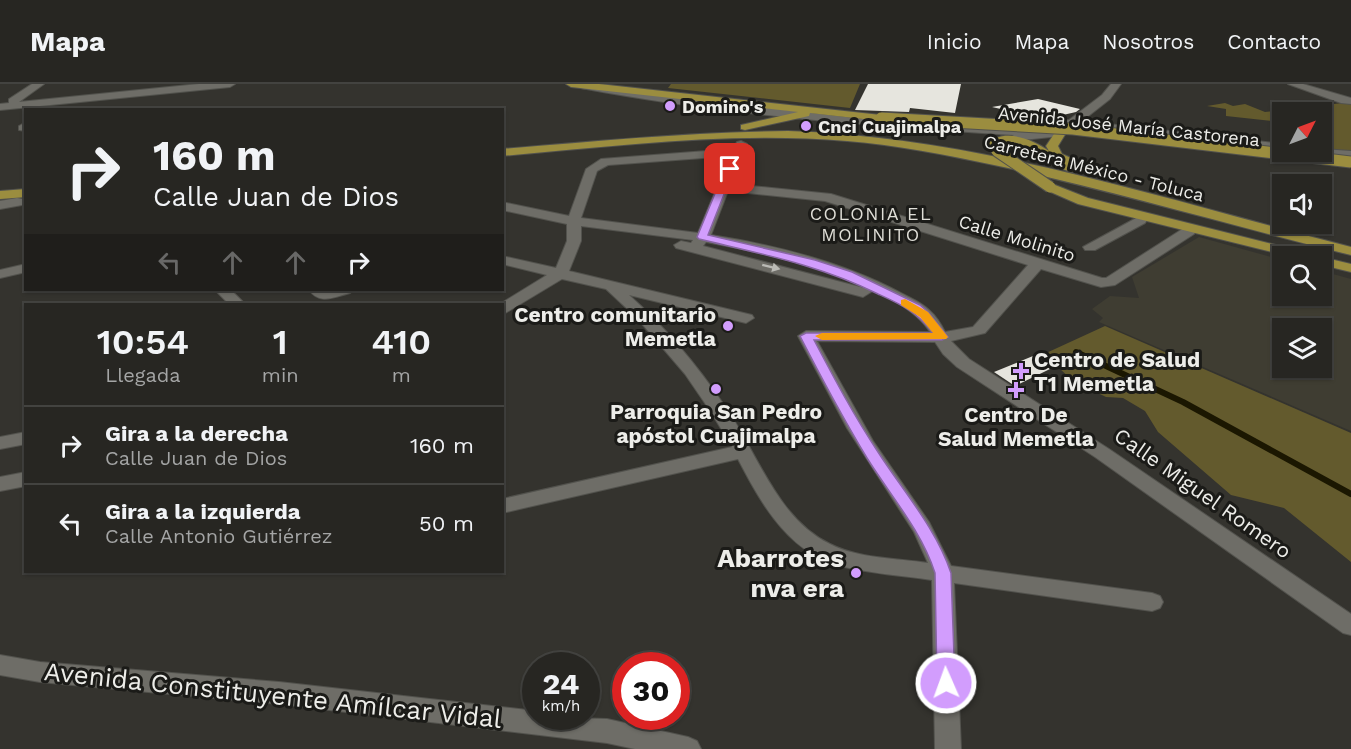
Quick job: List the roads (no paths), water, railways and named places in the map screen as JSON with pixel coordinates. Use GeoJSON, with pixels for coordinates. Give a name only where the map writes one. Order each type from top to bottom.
{"type":"FeatureCollection","features":[{"type":"Feature","properties":{"kind":"main road","name":"Avenida José María Castorena"},"geometry":{"type":"LineString","coordinates":[[575,84],[621,86],[881,118],[1073,129],[1351,162]]}},
{"type":"Feature","properties":{"kind":"main road"},"geometry":{"type":"LineString","coordinates":[[552,148],[689,130],[750,127],[805,114]]}},
{"type":"Feature","properties":{"kind":"main road"},"geometry":{"type":"LineString","coordinates":[[1060,133],[1052,146],[1058,156],[1066,161],[1236,212],[1311,241]]}},
{"type":"Feature","properties":{"kind":"main road","name":"Carretera México - Toluca"},"geometry":{"type":"LineString","coordinates":[[504,153],[668,138],[743,135],[830,136],[889,142],[1070,177],[1351,251]]}},
{"type":"Feature","properties":{"kind":"main road"},"geometry":{"type":"LineString","coordinates":[[1271,226],[1061,164],[1030,144],[1005,139],[994,148],[1030,176],[1083,201],[1272,248]]}},
{"type":"Feature","properties":{"kind":"main road","name":"Carretera México - Toluca"},"geometry":{"type":"LineString","coordinates":[[504,161],[650,148],[858,148],[932,157],[981,166],[1351,259]]}},
{"type":"Feature","properties":{"kind":"main road"},"geometry":{"type":"LineString","coordinates":[[0,195],[23,199]]}},
{"type":"Feature","properties":{"kind":"main road"},"geometry":{"type":"LineString","coordinates":[[1332,263],[1351,268]]}},
{"type":"Feature","properties":{"kind":"street"},"geometry":{"type":"LineString","coordinates":[[13,101],[39,84]]}},
{"type":"Feature","properties":{"kind":"street"},"geometry":{"type":"LineString","coordinates":[[86,95],[100,84]]}},
{"type":"Feature","properties":{"kind":"street"},"geometry":{"type":"LineString","coordinates":[[0,107],[123,101],[230,84]]}},
{"type":"Feature","properties":{"kind":"street","name":"Avenida José María Castorena"},"geometry":{"type":"LineString","coordinates":[[575,84],[636,95],[953,129],[1060,133],[1272,147]]}},
{"type":"Feature","properties":{"kind":"street"},"geometry":{"type":"LineString","coordinates":[[1005,139],[1060,133],[1106,97],[1116,84]]}},
{"type":"Feature","properties":{"kind":"street"},"geometry":{"type":"LineString","coordinates":[[1293,84],[1348,101]]}},
{"type":"Feature","properties":{"kind":"street","name":"Avenida José María Castorena"},"geometry":{"type":"LineString","coordinates":[[621,86],[890,114],[1072,123],[1351,167]]}},
{"type":"Feature","properties":{"kind":"street"},"geometry":{"type":"LineString","coordinates":[[953,129],[994,148]]}},
{"type":"Feature","properties":{"kind":"street"},"geometry":{"type":"LineString","coordinates":[[504,206],[574,220],[598,224],[615,231],[698,242],[739,148],[599,163],[592,169],[574,220],[574,241],[561,273],[504,309]]}},
{"type":"Feature","properties":{"kind":"street"},"geometry":{"type":"LineString","coordinates":[[1332,153],[1351,155]]}},
{"type":"Feature","properties":{"kind":"street","name":"Calle Molinito"},"geometry":{"type":"LineString","coordinates":[[722,187],[825,197],[1091,281],[1110,282],[1189,231]]}},
{"type":"Feature","properties":{"kind":"street"},"geometry":{"type":"LineString","coordinates":[[0,204],[23,199]]}},
{"type":"Feature","properties":{"kind":"street"},"geometry":{"type":"LineString","coordinates":[[1090,247],[1140,220]]}},
{"type":"Feature","properties":{"kind":"street","name":"Calle Miguel Romero"},"geometry":{"type":"LineString","coordinates":[[698,242],[906,303],[924,314],[942,337],[950,352],[963,363],[1102,453],[1351,626]]}},
{"type":"Feature","properties":{"kind":"street"},"geometry":{"type":"LineString","coordinates":[[504,260],[746,318]]}},
{"type":"Feature","properties":{"kind":"street"},"geometry":{"type":"LineString","coordinates":[[948,749],[943,573],[938,556],[851,420],[806,336],[942,337],[979,330],[1038,263]]}},
{"type":"Feature","properties":{"kind":"street"},"geometry":{"type":"LineString","coordinates":[[0,274],[24,268]]}},
{"type":"Feature","properties":{"kind":"street"},"geometry":{"type":"LineString","coordinates":[[611,286],[660,333],[719,410],[782,519],[810,544],[828,555],[848,560],[1152,602]]}},
{"type":"Feature","properties":{"kind":"street"},"geometry":{"type":"LineString","coordinates":[[224,291],[236,303]]}},
{"type":"Feature","properties":{"kind":"street"},"geometry":{"type":"LineString","coordinates":[[0,443],[24,438]]}},
{"type":"Feature","properties":{"kind":"street"},"geometry":{"type":"LineString","coordinates":[[504,506],[744,451]]}},
{"type":"Feature","properties":{"kind":"street"},"geometry":{"type":"LineString","coordinates":[[0,484],[24,479]]}},
{"type":"Feature","properties":{"kind":"street","name":"Avenida Constituyente Amílcar Vidal"},"geometry":{"type":"LineString","coordinates":[[0,665],[40,672],[279,693],[607,731],[688,749]]}},
{"type":"Feature","properties":{"kind":"waterway"},"geometry":{"type":"LineString","coordinates":[[1076,352],[1183,402],[1351,494]]}},
{"type":"Feature","properties":{"kind":"place","name":"Domino's"},"geometry":{"type":"Point","coordinates":[670,106]}},
{"type":"Feature","properties":{"kind":"place","name":"Cnci Cuajimalpa"},"geometry":{"type":"Point","coordinates":[806,126]}},
{"type":"Feature","properties":{"kind":"place","name":"Centro comunitario Memetla"},"geometry":{"type":"Point","coordinates":[728,326]}},
{"type":"Feature","properties":{"kind":"place","name":"Centro de Salud T1 Memetla"},"geometry":{"type":"Point","coordinates":[1021,371]}},
{"type":"Feature","properties":{"kind":"place","name":"Parroquia San Pedro apóstol Cuajimalpa"},"geometry":{"type":"Point","coordinates":[716,389]}},
{"type":"Feature","properties":{"kind":"place","name":"Centro De Salud Memetla"},"geometry":{"type":"Point","coordinates":[1016,390]}},
{"type":"Feature","properties":{"kind":"place","name":"Abarrotes nva era"},"geometry":{"type":"Point","coordinates":[856,573]}},
{"type":"Feature","properties":{"kind":"district","name":"COLONIA EL MOLINITO"},"geometry":{"type":"Point","coordinates":[871,223]}}]}
